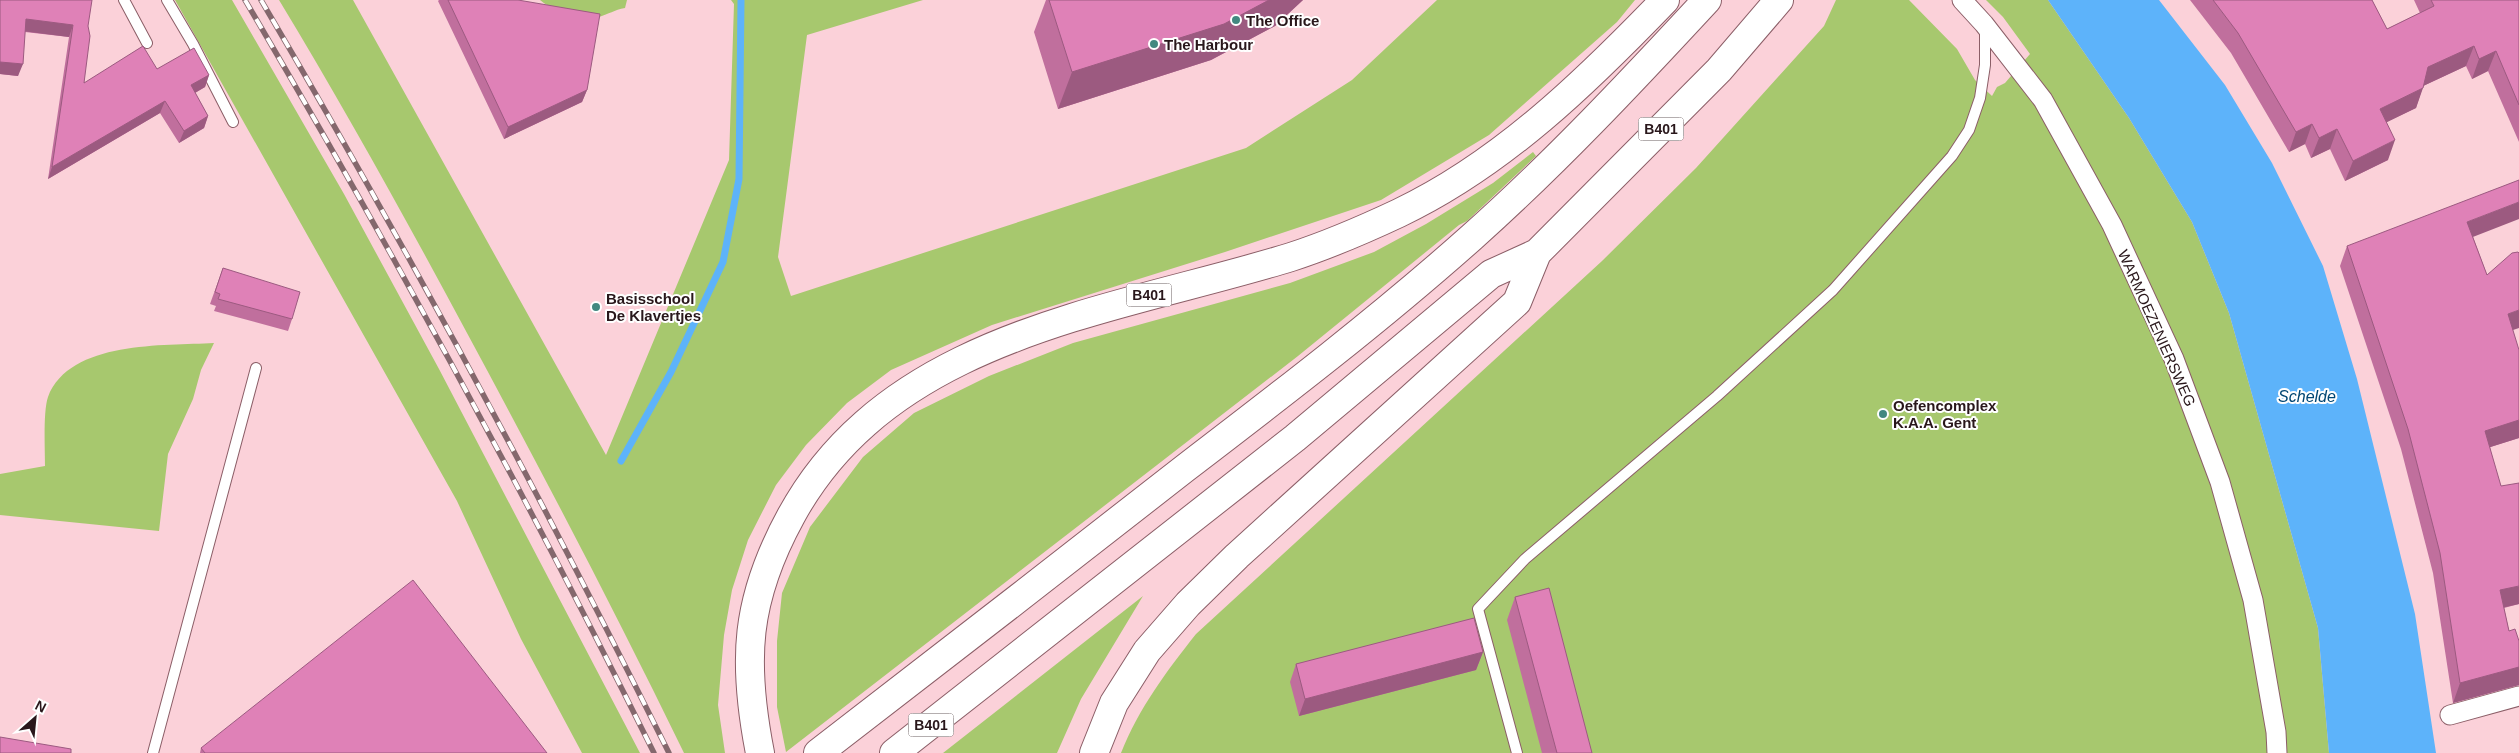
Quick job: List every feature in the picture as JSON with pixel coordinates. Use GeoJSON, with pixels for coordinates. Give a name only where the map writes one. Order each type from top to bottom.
{"type":"FeatureCollection","features":[{"type":"Feature","properties":{"kind":"highway","name":"B401"},"geometry":{"type":"LineString","coordinates":[[760,753],[750,701],[749,643],[767,564],[782,532],[814,479],[835,453],[860,428],[898,397],[940,372],[1034,328],[1099,308],[1294,256],[1397,214],[1439,192],[1491,158],[1538,120],[1626,41],[1665,0]]}},
{"type":"Feature","properties":{"kind":"highway"},"geometry":{"type":"LineString","coordinates":[[818,753],[1312,370],[1415,286],[1472,237],[1555,159],[1630,83],[1707,0]]}},
{"type":"Feature","properties":{"kind":"highway","name":"B401"},"geometry":{"type":"LineString","coordinates":[[894,753],[1295,438],[1492,274],[1537,253],[1719,70],[1779,0]]}},
{"type":"Feature","properties":{"kind":"highway","name":"B401"},"geometry":{"type":"LineString","coordinates":[[1094,753],[1114,703],[1147,651],[1188,604],[1237,556],[1518,302],[1537,253]]}},
{"type":"Feature","properties":{"kind":"street","name":"WARMOEZENIERSWEG"},"geometry":{"type":"LineString","coordinates":[[1962,0],[1984,24],[2044,100],[2112,225],[2174,359],[2220,482],[2253,600],[2276,732],[2277,753]]}},
{"type":"Feature","properties":{"kind":"street"},"geometry":{"type":"LineString","coordinates":[[2450,715],[2519,696]]}},
{"type":"Feature","properties":{"kind":"lane"},"geometry":{"type":"LineString","coordinates":[[124,0],[147,43]]}},
{"type":"Feature","properties":{"kind":"lane"},"geometry":{"type":"LineString","coordinates":[[167,0],[193,44],[233,122]]}},
{"type":"Feature","properties":{"kind":"lane"},"geometry":{"type":"LineString","coordinates":[[1517,753],[1478,609],[1525,558],[1717,396],[1833,290],[1952,156],[1969,130],[1980,98],[1985,65],[1984,24]]}},
{"type":"Feature","properties":{"kind":"lane"},"geometry":{"type":"LineString","coordinates":[[153,753],[256,368]]}},
{"type":"Feature","properties":{"kind":"green space"},"geometry":{"type":"Polygon","coordinates":[[[175,0],[232,0],[344,194],[439,369],[640,753],[582,753],[521,639],[457,501],[175,0]]]}},
{"type":"Feature","properties":{"kind":"green space"},"geometry":{"type":"Polygon","coordinates":[[[279,0],[353,0],[606,455],[729,160],[734,4],[731,0],[923,0],[807,35],[778,257],[791,296],[1246,148],[1352,80],[1437,0],[1635,0],[1617,22],[1489,135],[1381,200],[1225,252],[992,325],[891,370],[847,403],[806,445],[776,485],[748,540],[732,590],[724,635],[718,705],[725,753],[684,753],[578,542],[422,249],[328,82],[279,0]]]}},
{"type":"Feature","properties":{"kind":"green space"},"geometry":{"type":"Polygon","coordinates":[[[540,0],[627,0],[625,8],[599,17],[585,18],[552,8],[540,0]]]}},
{"type":"Feature","properties":{"kind":"green space"},"geometry":{"type":"Polygon","coordinates":[[[1836,0],[1909,0],[1957,49],[1975,80],[1992,96],[1997,87],[2005,83],[2030,54],[2003,17],[1986,0],[2048,0],[2129,118],[2192,222],[2229,313],[2318,628],[2329,753],[1121,753],[1136,721],[1154,691],[1196,634],[1602,261],[1696,168],[1824,26],[1836,0]]]}},
{"type":"Feature","properties":{"kind":"green space"},"geometry":{"type":"Polygon","coordinates":[[[1533,152],[1536,156],[1467,221],[1459,225],[1298,356],[786,752],[777,707],[777,641],[782,593],[810,527],[863,457],[914,413],[989,376],[1073,343],[1290,283],[1374,252],[1426,224],[1493,183],[1533,152]]]}},
{"type":"Feature","properties":{"kind":"green space"},"geometry":{"type":"Polygon","coordinates":[[[214,343],[201,370],[193,399],[168,454],[159,531],[0,515],[0,474],[45,466],[46,403],[59,378],[76,365],[97,356],[120,350],[145,346],[214,343]]]}},
{"type":"Feature","properties":{"kind":"green space"},"geometry":{"type":"Polygon","coordinates":[[[1143,596],[1081,699],[1057,753],[943,753],[1143,596]]]}},
{"type":"Feature","properties":{"kind":"water","name":"Schelde"},"geometry":{"type":"Polygon","coordinates":[[[2048,0],[2159,0],[2225,85],[2272,163],[2323,266],[2357,379],[2415,614],[2436,753],[2329,753],[2318,628],[2229,313],[2192,222],[2129,118],[2048,0]]]}},
{"type":"Feature","properties":{"kind":"building"},"geometry":{"type":"Polygon","coordinates":[[[0,0],[92,0],[84,83],[143,46],[157,69],[194,48],[209,75],[191,85],[208,116],[184,131],[165,101],[52,167],[73,25],[26,19],[23,64],[0,62],[0,0]]]}},
{"type":"Feature","properties":{"kind":"building"},"geometry":{"type":"Polygon","coordinates":[[[448,0],[518,0],[600,14],[587,90],[508,127],[448,0]]]}},
{"type":"Feature","properties":{"kind":"building"},"geometry":{"type":"Polygon","coordinates":[[[1049,0],[1269,0],[1224,24],[1072,72],[1049,0]]]}},
{"type":"Feature","properties":{"kind":"building"},"geometry":{"type":"Polygon","coordinates":[[[2213,0],[2372,0],[2387,29],[2434,6],[2431,0],[2519,0],[2519,105],[2496,51],[2479,59],[2474,46],[2428,67],[2423,88],[2380,109],[2395,140],[2353,161],[2337,129],[2319,138],[2312,124],[2296,132],[2238,33],[2213,0]]]}},
{"type":"Feature","properties":{"kind":"building"},"geometry":{"type":"Polygon","coordinates":[[[2519,180],[2519,202],[2467,222],[2487,275],[2512,253],[2519,253],[2519,310],[2508,314],[2519,350],[2519,420],[2485,431],[2501,486],[2519,483],[2519,586],[2500,590],[2509,631],[2515,629],[2519,641],[2519,667],[2460,683],[2440,553],[2408,429],[2347,246],[2519,180]]]}},
{"type":"Feature","properties":{"kind":"building"},"geometry":{"type":"Polygon","coordinates":[[[223,268],[300,292],[292,319],[218,299],[220,294],[215,292],[223,268]]]}},
{"type":"Feature","properties":{"kind":"building"},"geometry":{"type":"Polygon","coordinates":[[[413,580],[547,753],[205,753],[201,748],[413,580]]]}},
{"type":"Feature","properties":{"kind":"building"},"geometry":{"type":"Polygon","coordinates":[[[1549,588],[1592,753],[1557,753],[1515,597],[1549,588]]]}},
{"type":"Feature","properties":{"kind":"building"},"geometry":{"type":"Polygon","coordinates":[[[1474,618],[1483,652],[1305,699],[1296,664],[1474,618]]]}},
{"type":"Feature","properties":{"kind":"building"},"geometry":{"type":"Polygon","coordinates":[[[0,737],[71,749],[71,753],[0,753],[0,737]]]}},
{"type":"Feature","properties":{"kind":"waterway"},"geometry":{"type":"LineString","coordinates":[[621,461],[671,372],[723,262],[739,179],[741,0]]}},
{"type":"Feature","properties":{"kind":"railway"},"geometry":{"type":"LineString","coordinates":[[245,0],[405,279],[557,562],[654,753]]}},
{"type":"Feature","properties":{"kind":"railway"},"geometry":{"type":"LineString","coordinates":[[261,0],[368,186],[472,373],[572,562],[669,753]]}},
{"type":"Feature","properties":{"kind":"place","name":"The Office"},"geometry":{"type":"Point","coordinates":[1236,20]}},
{"type":"Feature","properties":{"kind":"place","name":"The Harbour"},"geometry":{"type":"Point","coordinates":[1154,44]}},
{"type":"Feature","properties":{"kind":"place","name":"Basisschool De Klavertjes"},"geometry":{"type":"Point","coordinates":[596,307]}},
{"type":"Feature","properties":{"kind":"place","name":"Oefencomplex K.A.A. Gent"},"geometry":{"type":"Point","coordinates":[1883,414]}}]}
